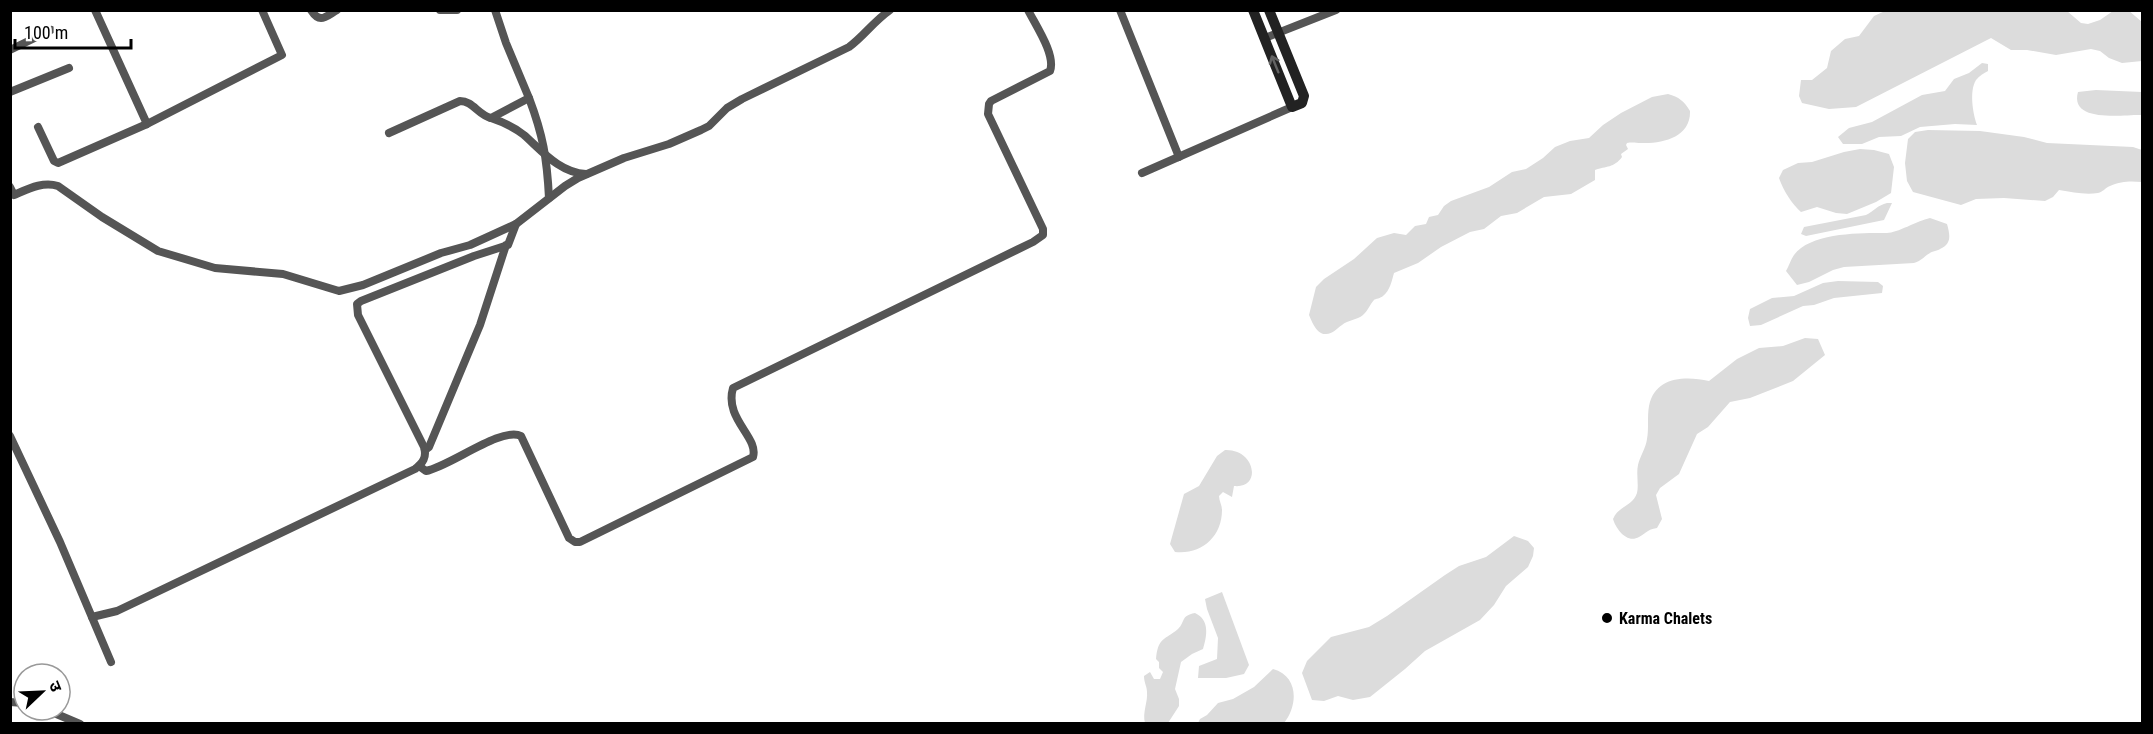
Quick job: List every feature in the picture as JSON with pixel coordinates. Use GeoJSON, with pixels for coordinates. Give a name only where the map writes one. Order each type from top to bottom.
{"type":"FeatureCollection","features":[{"type":"Feature","properties":{"kind":"street"},"geometry":{"type":"LineString","coordinates":[[95,10],[147,124]]}},
{"type":"Feature","properties":{"kind":"street"},"geometry":{"type":"LineString","coordinates":[[38,126],[54,161],[58,163],[147,124],[282,55],[261,10]]}},
{"type":"Feature","properties":{"kind":"street"},"geometry":{"type":"LineString","coordinates":[[311,10],[316,17],[321,19],[337,10]]}},
{"type":"Feature","properties":{"kind":"street"},"geometry":{"type":"LineString","coordinates":[[440,10],[457,10]]}},
{"type":"Feature","properties":{"kind":"street"},"geometry":{"type":"LineString","coordinates":[[495,10],[502,34],[529,98],[546,156],[549,198]]}},
{"type":"Feature","properties":{"kind":"street"},"geometry":{"type":"LineString","coordinates":[[10,187],[14,195],[39,185],[58,186],[102,218],[147,246],[178,258],[215,268],[283,274],[339,291],[363,285],[441,253],[470,245],[516,224],[565,186],[586,174],[624,158],[679,140],[709,126],[727,108],[742,99],[849,47],[875,21],[890,10]]}},
{"type":"Feature","properties":{"kind":"street"},"geometry":{"type":"LineString","coordinates":[[419,466],[426,471],[437,468],[487,442],[516,433],[521,436],[569,538],[574,542],[580,542],[753,457],[753,447],[731,404],[733,388],[1033,243],[1043,235],[988,114],[989,104],[992,101],[1050,71],[1052,64],[1050,55],[1028,10]]}},
{"type":"Feature","properties":{"kind":"street"},"geometry":{"type":"LineString","coordinates":[[1120,10],[1179,157]]}},
{"type":"Feature","properties":{"kind":"street"},"geometry":{"type":"LineString","coordinates":[[1253,10],[1292,107]]}},
{"type":"Feature","properties":{"kind":"street"},"geometry":{"type":"LineString","coordinates":[[1142,173],[1302,103],[1304,96],[1269,10]]}},
{"type":"Feature","properties":{"kind":"street"},"geometry":{"type":"LineString","coordinates":[[1265,38],[1336,10]]}},
{"type":"Feature","properties":{"kind":"street"},"geometry":{"type":"LineString","coordinates":[[10,50],[51,30]]}},
{"type":"Feature","properties":{"kind":"street"},"geometry":{"type":"LineString","coordinates":[[10,92],[69,68]]}},
{"type":"Feature","properties":{"kind":"street"},"geometry":{"type":"LineString","coordinates":[[491,118],[529,98]]}},
{"type":"Feature","properties":{"kind":"street"},"geometry":{"type":"LineString","coordinates":[[389,133],[460,101],[468,102],[482,115],[508,124],[546,156],[570,171],[586,174]]}},
{"type":"Feature","properties":{"kind":"street"},"geometry":{"type":"LineString","coordinates":[[425,450],[429,447],[480,325],[506,245],[509,243],[516,224]]}},
{"type":"Feature","properties":{"kind":"street"},"geometry":{"type":"LineString","coordinates":[[92,617],[117,611],[419,466],[423,461],[425,450],[358,315],[357,304],[432,272],[506,245]]}},
{"type":"Feature","properties":{"kind":"street"},"geometry":{"type":"LineString","coordinates":[[10,436],[60,542],[111,662]]}},
{"type":"Feature","properties":{"kind":"shaded area"},"geometry":{"type":"Polygon","coordinates":[[[2128,10],[2142,22],[2142,61],[2122,63],[2109,58],[2100,51],[2091,49],[2056,55],[2011,50],[1991,38],[1856,107],[1829,109],[1802,103],[1799,96],[1801,80],[1812,80],[1827,68],[1831,51],[1845,39],[1859,36],[1874,16],[1885,11],[2067,11],[2081,23],[2088,24],[2100,20],[2113,11],[2128,10]]]}},
{"type":"Feature","properties":{"kind":"shaded area"},"geometry":{"type":"Polygon","coordinates":[[[1982,63],[1988,64],[1988,71],[1976,80],[1972,96],[1977,125],[1920,127],[1901,136],[1879,137],[1862,144],[1843,144],[1838,137],[1849,128],[1872,122],[1922,95],[1945,91],[1954,79],[1969,73],[1982,63]]]}},
{"type":"Feature","properties":{"kind":"shaded area"},"geometry":{"type":"Polygon","coordinates":[[[2096,90],[2142,92],[2142,115],[2101,115],[2082,109],[2078,102],[2078,92],[2096,90]]]}},
{"type":"Feature","properties":{"kind":"shaded area"},"geometry":{"type":"Polygon","coordinates":[[[1668,94],[1681,100],[1690,111],[1689,120],[1681,133],[1658,142],[1627,143],[1628,149],[1621,154],[1619,161],[1595,170],[1595,180],[1571,194],[1544,197],[1517,213],[1501,216],[1484,229],[1470,232],[1441,247],[1418,263],[1394,273],[1387,291],[1382,297],[1374,300],[1361,317],[1344,323],[1328,334],[1323,334],[1315,328],[1309,315],[1316,287],[1354,259],[1377,238],[1394,233],[1406,235],[1415,226],[1426,224],[1429,217],[1438,215],[1451,201],[1489,187],[1512,172],[1526,169],[1555,147],[1570,141],[1589,138],[1621,113],[1652,97],[1668,94]]]}},
{"type":"Feature","properties":{"kind":"shaded area"},"geometry":{"type":"Polygon","coordinates":[[[1980,131],[2024,137],[2047,143],[2133,147],[2142,150],[2142,182],[2118,183],[2093,194],[2059,190],[2045,201],[2004,198],[1976,199],[1961,205],[1913,192],[1907,181],[1905,163],[1908,139],[1915,132],[1980,131]]]}},
{"type":"Feature","properties":{"kind":"shaded area"},"geometry":{"type":"Polygon","coordinates":[[[1860,149],[1889,154],[1894,167],[1891,193],[1847,214],[1817,207],[1801,212],[1781,183],[1779,178],[1783,170],[1798,163],[1812,162],[1860,149]]]}},
{"type":"Feature","properties":{"kind":"shaded area"},"geometry":{"type":"Polygon","coordinates":[[[1887,203],[1892,203],[1884,220],[1806,236],[1801,234],[1804,227],[1866,215],[1887,203]]]}},
{"type":"Feature","properties":{"kind":"shaded area"},"geometry":{"type":"Polygon","coordinates":[[[1930,218],[1947,224],[1949,235],[1947,245],[1914,263],[1844,267],[1797,285],[1786,271],[1794,255],[1802,247],[1812,242],[1838,235],[1891,232],[1930,218]]]}},
{"type":"Feature","properties":{"kind":"shaded area"},"geometry":{"type":"Polygon","coordinates":[[[1878,282],[1883,286],[1882,293],[1834,298],[1803,306],[1761,325],[1750,326],[1748,318],[1750,309],[1772,298],[1794,296],[1823,283],[1878,282]]]}},
{"type":"Feature","properties":{"kind":"shaded area"},"geometry":{"type":"Polygon","coordinates":[[[1805,338],[1818,339],[1825,355],[1793,381],[1750,398],[1730,402],[1708,427],[1697,434],[1679,474],[1660,488],[1656,495],[1662,519],[1657,528],[1635,539],[1626,537],[1613,519],[1637,493],[1637,468],[1646,442],[1649,406],[1652,396],[1658,389],[1673,380],[1709,381],[1737,359],[1759,348],[1783,346],[1805,338]]]}},
{"type":"Feature","properties":{"kind":"shaded area"},"geometry":{"type":"Polygon","coordinates":[[[1225,450],[1235,451],[1243,456],[1249,462],[1252,476],[1249,482],[1234,486],[1232,497],[1223,492],[1219,496],[1222,508],[1221,520],[1214,536],[1208,542],[1193,550],[1175,552],[1170,544],[1184,494],[1199,486],[1217,456],[1225,450]]]}},
{"type":"Feature","properties":{"kind":"shaded area"},"geometry":{"type":"Polygon","coordinates":[[[1514,536],[1528,541],[1534,548],[1533,556],[1528,567],[1506,586],[1494,605],[1480,620],[1425,651],[1370,697],[1353,700],[1338,696],[1324,701],[1312,700],[1302,673],[1307,661],[1331,637],[1369,627],[1459,566],[1486,557],[1514,536]]]}},
{"type":"Feature","properties":{"kind":"shaded area"},"geometry":{"type":"Polygon","coordinates":[[[1222,592],[1249,665],[1244,674],[1226,678],[1198,678],[1199,666],[1217,659],[1218,638],[1205,599],[1222,592]]]}},
{"type":"Feature","properties":{"kind":"shaded area"},"geometry":{"type":"Polygon","coordinates":[[[1195,613],[1205,624],[1206,639],[1203,649],[1181,662],[1175,689],[1179,706],[1168,723],[1145,723],[1147,692],[1144,676],[1150,672],[1154,679],[1160,679],[1163,672],[1156,659],[1160,643],[1178,629],[1185,617],[1195,613]]]}},
{"type":"Feature","properties":{"kind":"shaded area"},"geometry":{"type":"Polygon","coordinates":[[[1273,669],[1288,678],[1294,692],[1292,708],[1284,723],[1198,723],[1218,703],[1233,699],[1254,687],[1273,669]]]}},
{"type":"Feature","properties":{"kind":"place","name":"Karma Chalets"},"geometry":{"type":"Point","coordinates":[1607,618]}}]}
